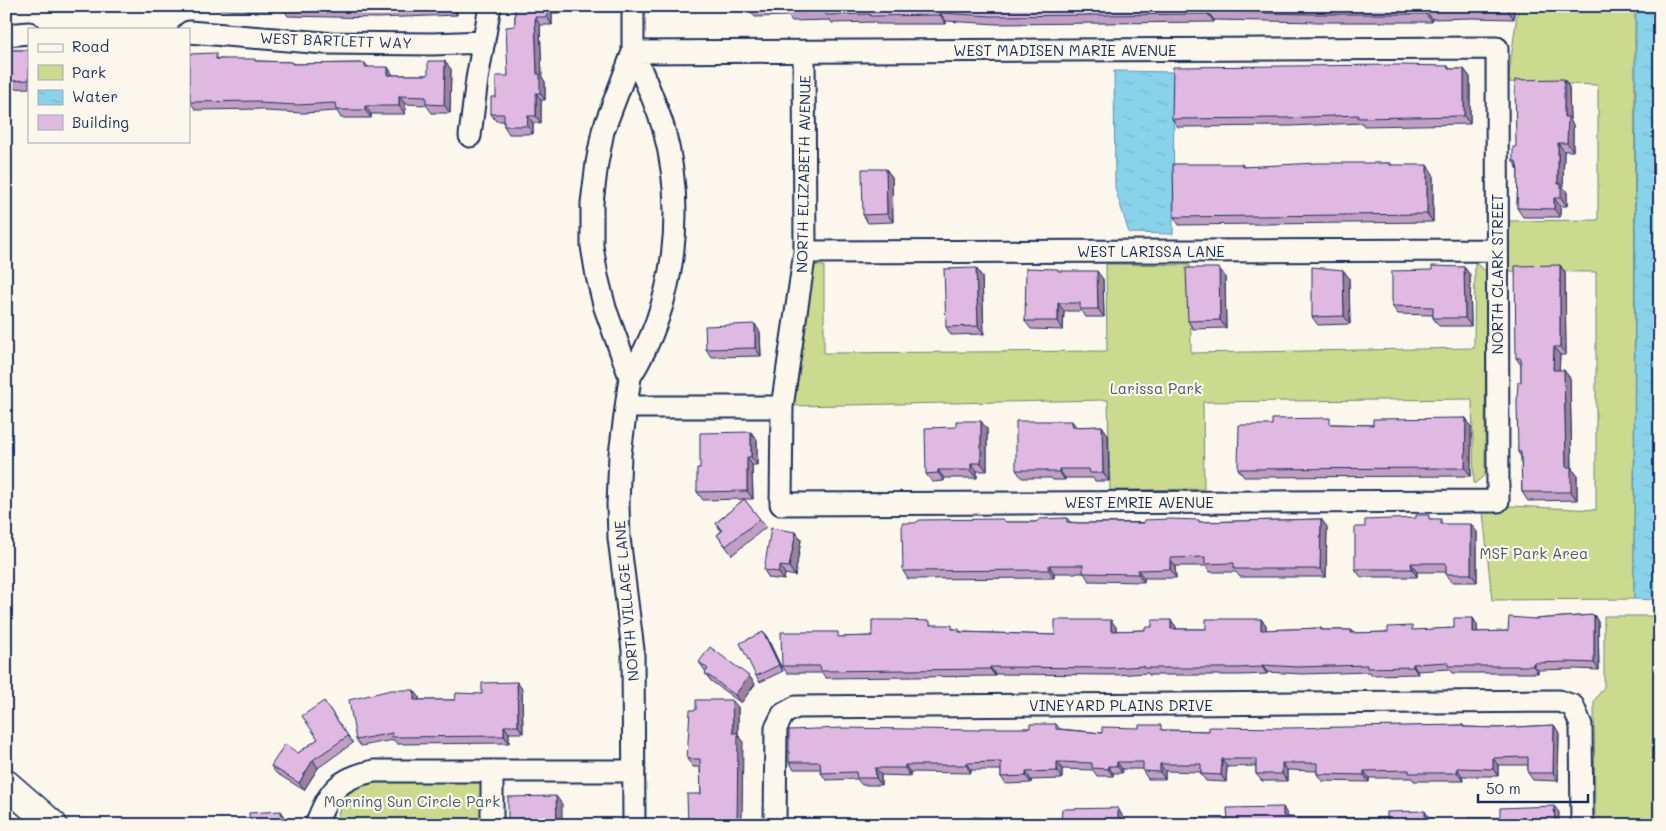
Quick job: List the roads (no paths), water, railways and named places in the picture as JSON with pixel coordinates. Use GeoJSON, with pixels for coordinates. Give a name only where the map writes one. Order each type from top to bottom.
{"type":"FeatureCollection","features":[{"type":"Feature","properties":{"kind":"main road"},"geometry":{"type":"LineString","coordinates":[[6,784],[53,825]]}},
{"type":"Feature","properties":{"kind":"street"},"geometry":{"type":"LineString","coordinates":[[470,136],[490,6]]}},
{"type":"Feature","properties":{"kind":"street","name":"NORTH VILLAGE LANE"},"geometry":{"type":"LineString","coordinates":[[633,6],[633,52],[604,131],[596,163],[592,203],[592,246],[605,308],[630,377],[628,407],[620,454],[618,505],[633,650],[634,825]]}},
{"type":"Feature","properties":{"kind":"street","name":"WEST BARTLETT WAY"},"geometry":{"type":"LineString","coordinates":[[190,32],[324,43],[433,44],[484,42]]}},
{"type":"Feature","properties":{"kind":"street"},"geometry":{"type":"LineString","coordinates":[[6,35],[28,33]]}},
{"type":"Feature","properties":{"kind":"street","name":"WEST MADISEN MARIE AVENUE"},"geometry":{"type":"LineString","coordinates":[[633,52],[1497,48]]}},
{"type":"Feature","properties":{"kind":"street","name":"NORTH CLARK STREET"},"geometry":{"type":"LineString","coordinates":[[1497,48],[1498,500]]}},
{"type":"Feature","properties":{"kind":"street","name":"NORTH VILLAGE LANE"},"geometry":{"type":"LineString","coordinates":[[630,377],[644,356],[665,296],[673,242],[674,213],[670,165],[663,128],[633,52]]}},
{"type":"Feature","properties":{"kind":"street","name":"NORTH ELIZABETH AVENUE"},"geometry":{"type":"LineString","coordinates":[[781,504],[782,407],[804,252],[804,52]]}},
{"type":"Feature","properties":{"kind":"street","name":"WEST LARISSA LANE"},"geometry":{"type":"LineString","coordinates":[[804,252],[1497,250]]}},
{"type":"Feature","properties":{"kind":"street"},"geometry":{"type":"LineString","coordinates":[[628,407],[782,407]]}},
{"type":"Feature","properties":{"kind":"street","name":"WEST EMRIE AVENUE"},"geometry":{"type":"LineString","coordinates":[[781,504],[1498,500]]}},
{"type":"Feature","properties":{"kind":"street","name":"VINEYARD PLAINS DRIVE"},"geometry":{"type":"LineString","coordinates":[[774,825],[776,728],[782,714],[796,707],[1559,701],[1572,706],[1581,725],[1582,825]]}},
{"type":"Feature","properties":{"kind":"street"},"geometry":{"type":"LineString","coordinates":[[316,825],[324,804],[337,787],[352,775],[374,771],[634,771]]}},
{"type":"Feature","properties":{"kind":"street"},"geometry":{"type":"LineString","coordinates":[[492,771],[492,825]]}},
{"type":"Feature","properties":{"kind":"water"},"geometry":{"type":"Polygon","coordinates":[[[1636,6],[1660,6],[1660,600],[1634,599],[1636,6]]]}},
{"type":"Feature","properties":{"kind":"water"},"geometry":{"type":"Polygon","coordinates":[[[1114,71],[1174,72],[1173,234],[1129,233],[1115,188],[1114,71]]]}},
{"type":"Feature","properties":{"kind":"park label","name":"Larissa Park"},"geometry":{"type":"Point","coordinates":[1156,388]}},
{"type":"Feature","properties":{"kind":"park label","name":"MSF Park Area"},"geometry":{"type":"Point","coordinates":[1534,553]}},
{"type":"Feature","properties":{"kind":"park label","name":"Morning Sun Circle Park"},"geometry":{"type":"Point","coordinates":[412,801]}}]}
